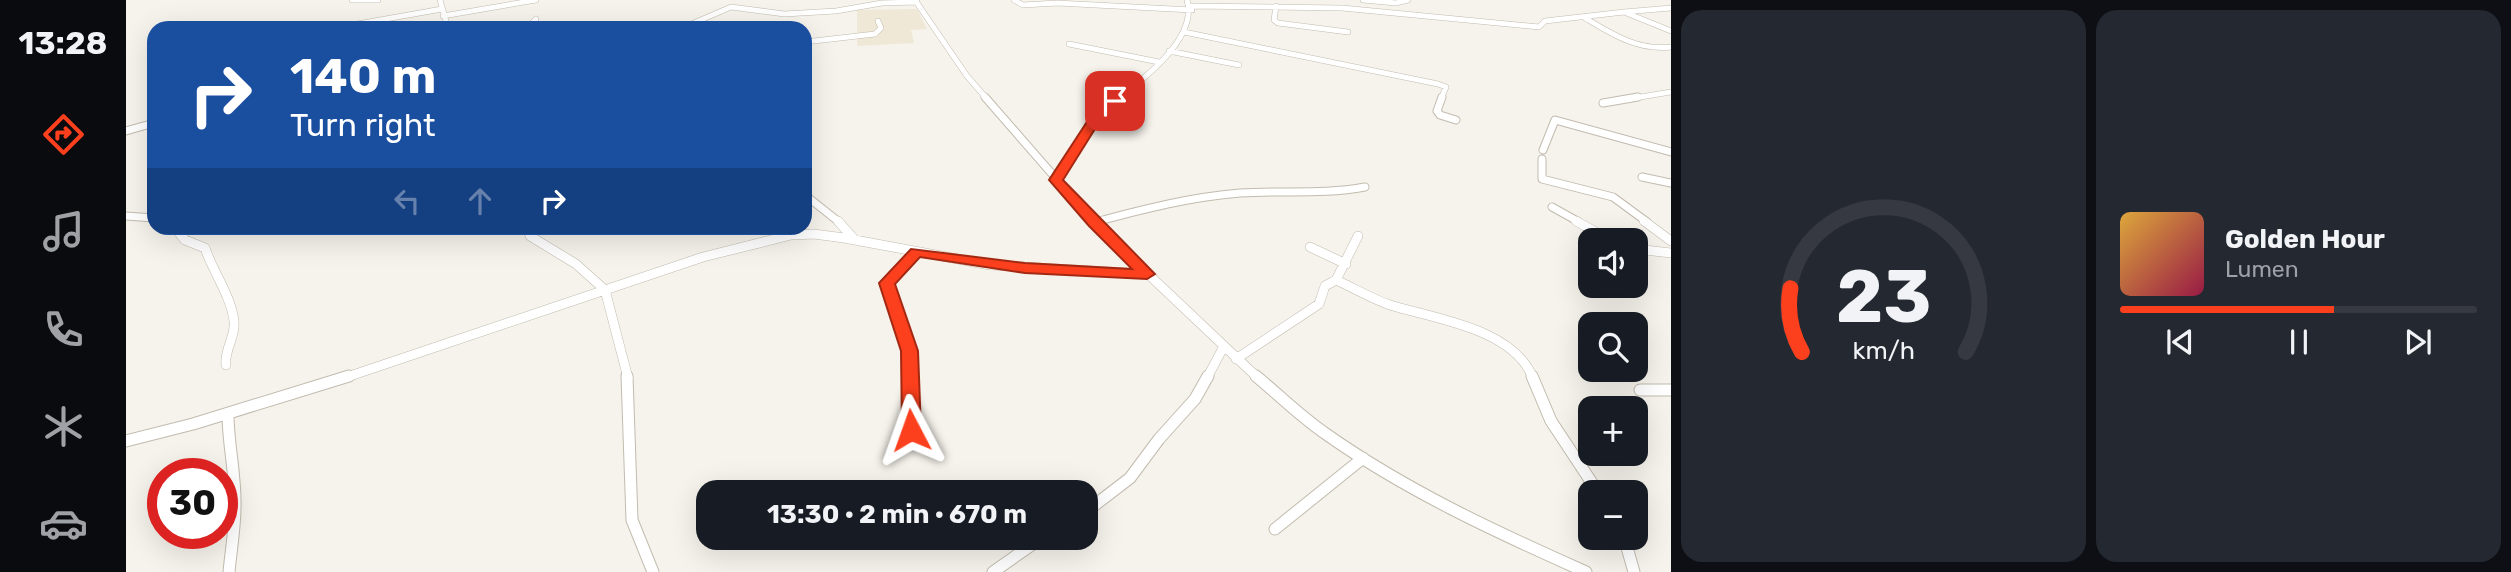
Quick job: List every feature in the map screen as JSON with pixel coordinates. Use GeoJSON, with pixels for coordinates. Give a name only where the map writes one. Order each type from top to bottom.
{"type":"FeatureCollection","features":[{"type":"Feature","properties":{"kind":"street"},"geometry":{"type":"LineString","coordinates":[[352,0],[378,0]]}},
{"type":"Feature","properties":{"kind":"street"},"geometry":{"type":"LineString","coordinates":[[440,0],[445,21]]}},
{"type":"Feature","properties":{"kind":"street"},"geometry":{"type":"LineString","coordinates":[[443,16],[536,0]]}},
{"type":"Feature","properties":{"kind":"street"},"geometry":{"type":"LineString","coordinates":[[1014,0],[1023,5],[1057,3],[1342,8],[1539,27],[1545,21],[1671,8]]}},
{"type":"Feature","properties":{"kind":"street"},"geometry":{"type":"LineString","coordinates":[[1342,8],[1343,0]]}},
{"type":"Feature","properties":{"kind":"street"},"geometry":{"type":"LineString","coordinates":[[1363,0],[1396,3],[1408,0]]}},
{"type":"Feature","properties":{"kind":"street"},"geometry":{"type":"LineString","coordinates":[[745,8],[754,1]]}},
{"type":"Feature","properties":{"kind":"street"},"geometry":{"type":"LineString","coordinates":[[698,21],[730,7],[784,14],[850,5],[871,7],[882,3],[916,1],[967,76],[1094,223],[1236,359],[1324,433],[1406,486],[1485,528],[1586,572]]}},
{"type":"Feature","properties":{"kind":"street"},"geometry":{"type":"LineString","coordinates":[[1056,180],[1100,111],[1146,76],[1184,32],[1192,16],[1190,6]]}},
{"type":"Feature","properties":{"kind":"street"},"geometry":{"type":"LineString","coordinates":[[1276,6],[1274,20],[1278,23],[1348,32]]}},
{"type":"Feature","properties":{"kind":"street"},"geometry":{"type":"LineString","coordinates":[[374,21],[442,9]]}},
{"type":"Feature","properties":{"kind":"street"},"geometry":{"type":"LineString","coordinates":[[1624,12],[1671,31]]}},
{"type":"Feature","properties":{"kind":"street"},"geometry":{"type":"LineString","coordinates":[[1583,17],[1617,37],[1654,48],[1671,47]]}},
{"type":"Feature","properties":{"kind":"street"},"geometry":{"type":"LineString","coordinates":[[812,41],[876,34],[881,28],[878,21]]}},
{"type":"Feature","properties":{"kind":"street"},"geometry":{"type":"LineString","coordinates":[[1184,32],[1438,84],[1446,87],[1437,111],[1440,115],[1456,120]]}},
{"type":"Feature","properties":{"kind":"street"},"geometry":{"type":"LineString","coordinates":[[1069,44],[1159,62]]}},
{"type":"Feature","properties":{"kind":"street"},"geometry":{"type":"LineString","coordinates":[[1168,51],[1239,65]]}},
{"type":"Feature","properties":{"kind":"street"},"geometry":{"type":"LineString","coordinates":[[1603,103],[1671,92]]}},
{"type":"Feature","properties":{"kind":"street"},"geometry":{"type":"LineString","coordinates":[[1671,152],[1555,120],[1543,155],[1542,179],[1613,197],[1671,241]]}},
{"type":"Feature","properties":{"kind":"street"},"geometry":{"type":"LineString","coordinates":[[126,131],[147,125]]}},
{"type":"Feature","properties":{"kind":"street"},"geometry":{"type":"LineString","coordinates":[[1642,177],[1671,183]]}},
{"type":"Feature","properties":{"kind":"street"},"geometry":{"type":"LineString","coordinates":[[1094,223],[1148,207],[1201,197],[1244,193],[1325,194],[1365,187]]}},
{"type":"Feature","properties":{"kind":"street"},"geometry":{"type":"LineString","coordinates":[[812,200],[836,219],[855,240]]}},
{"type":"Feature","properties":{"kind":"street"},"geometry":{"type":"LineString","coordinates":[[1552,207],[1589,228]]}},
{"type":"Feature","properties":{"kind":"street"},"geometry":{"type":"LineString","coordinates":[[126,216],[147,218]]}},
{"type":"Feature","properties":{"kind":"street"},"geometry":{"type":"LineString","coordinates":[[812,234],[1025,268],[1147,274]]}},
{"type":"Feature","properties":{"kind":"street"},"geometry":{"type":"LineString","coordinates":[[181,235],[185,240],[205,248],[210,266],[234,319],[235,330],[225,346],[226,365]]}},
{"type":"Feature","properties":{"kind":"street"},"geometry":{"type":"LineString","coordinates":[[530,235],[576,264],[605,290],[629,383],[632,520],[653,572]]}},
{"type":"Feature","properties":{"kind":"street"},"geometry":{"type":"LineString","coordinates":[[126,441],[228,414],[760,241],[806,235]]}},
{"type":"Feature","properties":{"kind":"street"},"geometry":{"type":"LineString","coordinates":[[1236,359],[1319,304],[1321,290],[1326,284],[1336,280],[1358,236]]}},
{"type":"Feature","properties":{"kind":"street"},"geometry":{"type":"LineString","coordinates":[[1310,247],[1346,264]]}},
{"type":"Feature","properties":{"kind":"street"},"geometry":{"type":"LineString","coordinates":[[1648,250],[1671,253]]}},
{"type":"Feature","properties":{"kind":"street"},"geometry":{"type":"LineString","coordinates":[[911,430],[910,351],[887,283],[917,252]]}},
{"type":"Feature","properties":{"kind":"street"},"geometry":{"type":"LineString","coordinates":[[1336,280],[1388,303],[1468,326],[1521,356],[1528,365],[1551,421],[1590,480]]}},
{"type":"Feature","properties":{"kind":"street"},"geometry":{"type":"LineString","coordinates":[[1098,503],[1130,478],[1151,448],[1195,399],[1224,346]]}},
{"type":"Feature","properties":{"kind":"street"},"geometry":{"type":"LineString","coordinates":[[1640,390],[1671,390]]}},
{"type":"Feature","properties":{"kind":"street"},"geometry":{"type":"LineString","coordinates":[[228,414],[228,446],[232,460],[235,506],[229,572]]}},
{"type":"Feature","properties":{"kind":"street"},"geometry":{"type":"LineString","coordinates":[[1275,529],[1363,458]]}},
{"type":"Feature","properties":{"kind":"street"},"geometry":{"type":"LineString","coordinates":[[993,572],[1024,550]]}},
{"type":"Feature","properties":{"kind":"street"},"geometry":{"type":"LineString","coordinates":[[1628,550],[1634,572]]}},
{"type":"Feature","properties":{"kind":"shaded area"},"geometry":{"type":"Polygon","coordinates":[[[917,9],[927,29],[911,30],[914,43],[857,46],[857,10],[917,9]]]}},
{"type":"Feature","properties":{"kind":"route"},"geometry":{"type":"LineString","coordinates":[[911,430],[910,351],[887,283],[917,252],[990,265],[1147,274],[1094,223],[1056,180],[1100,111],[1115,101]]}}]}
